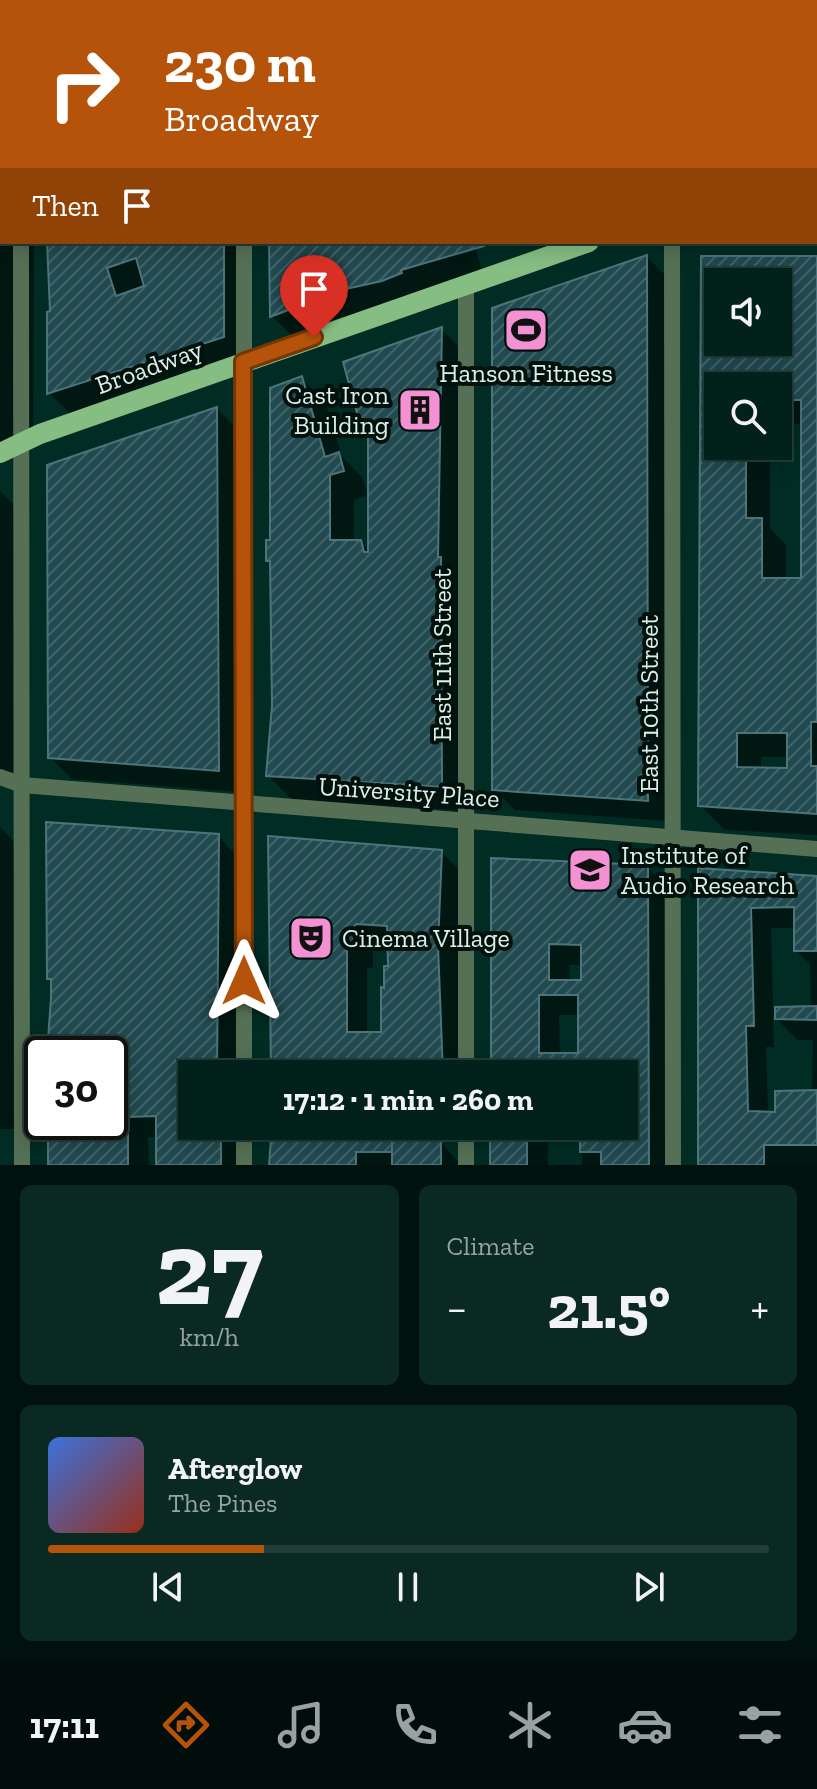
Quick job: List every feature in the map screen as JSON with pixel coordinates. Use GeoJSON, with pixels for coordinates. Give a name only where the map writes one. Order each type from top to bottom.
{"type":"FeatureCollection","features":[{"type":"Feature","properties":{"kind":"main road","name":"Broadway"},"geometry":{"type":"LineString","coordinates":[[0,453],[22,442],[243,362],[583,244]]}},
{"type":"Feature","properties":{"kind":"street"},"geometry":{"type":"LineString","coordinates":[[21,244],[22,1165]]}},
{"type":"Feature","properties":{"kind":"street"},"geometry":{"type":"LineString","coordinates":[[244,244],[244,1060]]}},
{"type":"Feature","properties":{"kind":"street","name":"East 10th Street"},"geometry":{"type":"LineString","coordinates":[[672,244],[673,1165]]}},
{"type":"Feature","properties":{"kind":"street","name":"East 11th Street"},"geometry":{"type":"LineString","coordinates":[[466,285],[466,1060]]}},
{"type":"Feature","properties":{"kind":"street","name":"University Place"},"geometry":{"type":"LineString","coordinates":[[0,777],[22,785],[817,849]]}},
{"type":"Feature","properties":{"kind":"street"},"geometry":{"type":"LineString","coordinates":[[244,1140],[244,1165]]}},
{"type":"Feature","properties":{"kind":"street"},"geometry":{"type":"LineString","coordinates":[[466,1140],[466,1165]]}},
{"type":"Feature","properties":{"kind":"building"},"geometry":{"type":"Polygon","coordinates":[[[47,244],[224,244],[224,337],[47,394],[47,312],[50,311],[47,244]],[[136,258],[107,268],[116,296],[144,286],[136,258]]]}},
{"type":"Feature","properties":{"kind":"building"},"geometry":{"type":"Polygon","coordinates":[[[269,244],[484,244],[401,270],[402,273],[382,281],[341,290],[270,317],[269,244]]]}},
{"type":"Feature","properties":{"kind":"building"},"geometry":{"type":"Polygon","coordinates":[[[647,255],[648,801],[492,790],[492,308],[647,255]]]}},
{"type":"Feature","properties":{"kind":"building"},"geometry":{"type":"Polygon","coordinates":[[[701,256],[817,256],[817,722],[811,722],[811,766],[817,766],[817,814],[698,806],[701,256]],[[704,372],[704,460],[746,460],[746,518],[762,518],[762,578],[801,578],[801,400],[792,400],[792,372],[704,372]],[[737,733],[737,767],[787,768],[787,733],[737,733]]]}},
{"type":"Feature","properties":{"kind":"building"},"geometry":{"type":"Polygon","coordinates":[[[442,327],[438,557],[441,557],[442,787],[266,776],[272,706],[270,561],[266,561],[266,540],[270,540],[270,388],[302,376],[325,457],[339,452],[344,471],[330,475],[330,540],[361,540],[364,552],[368,552],[368,429],[362,431],[343,362],[442,327]]]}},
{"type":"Feature","properties":{"kind":"building"},"geometry":{"type":"Polygon","coordinates":[[[217,407],[219,771],[48,758],[47,465],[217,407]]]}},
{"type":"Feature","properties":{"kind":"building"},"geometry":{"type":"Polygon","coordinates":[[[46,822],[219,834],[217,1060],[178,1060],[178,1140],[221,1140],[221,1165],[156,1165],[156,1116],[128,1117],[128,1036],[48,1036],[51,979],[47,979],[46,822]]]}},
{"type":"Feature","properties":{"kind":"building"},"geometry":{"type":"Polygon","coordinates":[[[268,836],[442,850],[438,945],[442,1060],[271,1060],[268,836]],[[356,924],[353,928],[353,948],[347,948],[347,1032],[381,1032],[381,987],[384,988],[384,966],[388,966],[387,926],[356,924]]]}},
{"type":"Feature","properties":{"kind":"building"},"geometry":{"type":"Polygon","coordinates":[[[491,858],[648,865],[649,1165],[601,1165],[601,1152],[580,1152],[580,1140],[638,1140],[638,1060],[491,1060],[491,858]],[[549,944],[549,980],[581,980],[581,945],[549,944]],[[539,995],[539,1053],[578,1053],[578,995],[539,995]]]}},
{"type":"Feature","properties":{"kind":"building"},"geometry":{"type":"Polygon","coordinates":[[[698,868],[817,876],[817,951],[794,951],[794,907],[751,908],[754,1026],[746,1026],[748,1111],[775,1112],[775,1091],[817,1090],[817,1145],[764,1145],[764,1165],[698,1165],[698,868]]]}},
{"type":"Feature","properties":{"kind":"building"},"geometry":{"type":"Polygon","coordinates":[[[817,1006],[817,1020],[775,1019],[775,1007],[817,1006]]]}},
{"type":"Feature","properties":{"kind":"building"},"geometry":{"type":"Polygon","coordinates":[[[48,1140],[128,1140],[128,1165],[48,1165],[48,1140]]]}},
{"type":"Feature","properties":{"kind":"building"},"geometry":{"type":"Polygon","coordinates":[[[271,1140],[392,1140],[392,1152],[356,1152],[356,1165],[269,1165],[271,1140]]]}},
{"type":"Feature","properties":{"kind":"building"},"geometry":{"type":"Polygon","coordinates":[[[392,1140],[441,1140],[441,1165],[392,1165],[392,1140]]]}},
{"type":"Feature","properties":{"kind":"building"},"geometry":{"type":"Polygon","coordinates":[[[490,1140],[527,1140],[527,1165],[490,1165],[490,1140]]]}},
{"type":"Feature","properties":{"kind":"place","name":"Hanson Fitness"},"geometry":{"type":"Point","coordinates":[526,330]}},
{"type":"Feature","properties":{"kind":"place","name":"Cast Iron Building"},"geometry":{"type":"Point","coordinates":[420,410]}},
{"type":"Feature","properties":{"kind":"place","name":"Institute of Audio Research"},"geometry":{"type":"Point","coordinates":[590,870]}},
{"type":"Feature","properties":{"kind":"place","name":"Cinema Village"},"geometry":{"type":"Point","coordinates":[311,938]}},
{"type":"Feature","properties":{"kind":"route"},"geometry":{"type":"LineString","coordinates":[[244,981],[243,362],[314,337]]}}]}
